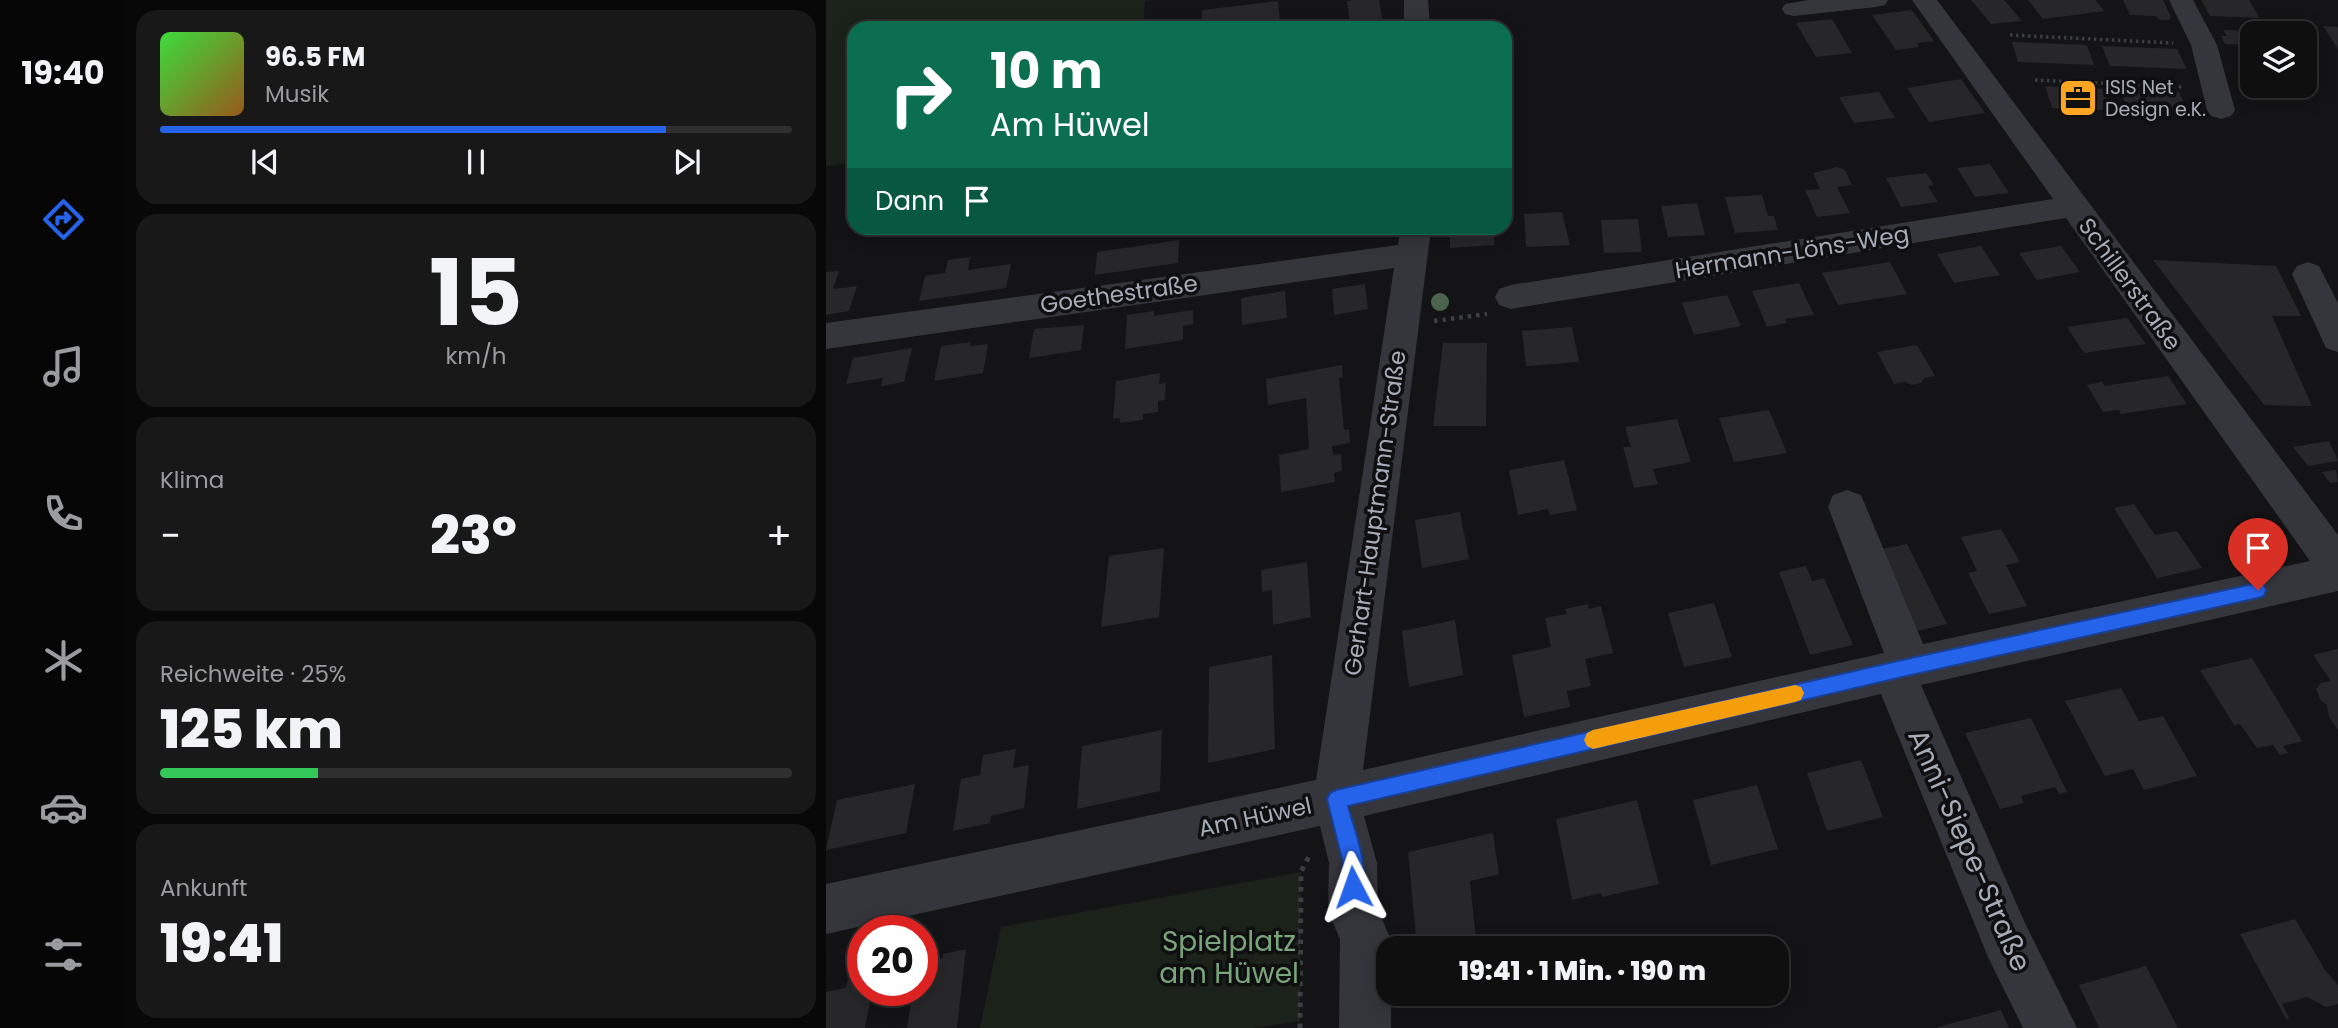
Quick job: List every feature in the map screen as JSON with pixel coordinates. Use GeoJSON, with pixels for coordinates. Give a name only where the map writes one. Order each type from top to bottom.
{"type":"FeatureCollection","features":[{"type":"Feature","properties":{"kind":"street"},"geometry":{"type":"LineString","coordinates":[[1416,0],[1417,21]]}},
{"type":"Feature","properties":{"kind":"street"},"geometry":{"type":"LineString","coordinates":[[1794,9],[1877,0]]}},
{"type":"Feature","properties":{"kind":"street","name":"Schillerstraße"},"geometry":{"type":"LineString","coordinates":[[1924,0],[2338,567]]}},
{"type":"Feature","properties":{"kind":"street"},"geometry":{"type":"LineString","coordinates":[[2181,0],[2204,44],[2219,99]]}},
{"type":"Feature","properties":{"kind":"street","name":"Hermann-Löns-Weg"},"geometry":{"type":"LineString","coordinates":[[1511,297],[2074,206]]}},
{"type":"Feature","properties":{"kind":"street","name":"Gerhart-Hauptmann-Straße"},"geometry":{"type":"LineString","coordinates":[[1336,799],[1414,242]]}},
{"type":"Feature","properties":{"kind":"street","name":"Goethestraße"},"geometry":{"type":"LineString","coordinates":[[826,336],[1353,261],[1414,242]]}},
{"type":"Feature","properties":{"kind":"street"},"geometry":{"type":"LineString","coordinates":[[2308,274],[2338,339]]}},
{"type":"Feature","properties":{"kind":"street","name":"Anni-Siepe-Straße"},"geometry":{"type":"LineString","coordinates":[[1847,506],[1902,669],[2006,939],[2051,1028]]}},
{"type":"Feature","properties":{"kind":"street","name":"Am Hüwel"},"geometry":{"type":"LineString","coordinates":[[826,909],[1336,799],[1902,669],[2338,573]]}},
{"type":"Feature","properties":{"kind":"street"},"geometry":{"type":"LineString","coordinates":[[1336,799],[1353,863],[1353,911],[1365,937],[1365,1028]]}},
{"type":"Feature","properties":{"kind":"path"},"geometry":{"type":"LineString","coordinates":[[2010,35],[2204,44]]}},
{"type":"Feature","properties":{"kind":"path"},"geometry":{"type":"LineString","coordinates":[[2035,80],[2219,99]]}},
{"type":"Feature","properties":{"kind":"path"},"geometry":{"type":"LineString","coordinates":[[1401,325],[1488,314],[1511,297]]}},
{"type":"Feature","properties":{"kind":"path"},"geometry":{"type":"LineString","coordinates":[[1300,1028],[1301,872],[1336,799]]}},
{"type":"Feature","properties":{"kind":"green space"},"geometry":{"type":"Polygon","coordinates":[[[826,0],[1152,0],[1145,1],[1144,21],[847,21],[847,164],[826,166],[826,0]]]}},
{"type":"Feature","properties":{"kind":"green space","name":"Spielplatz am Hüwel"},"geometry":{"type":"Polygon","coordinates":[[[1301,872],[1300,1021],[1254,1028],[980,1028],[1001,927],[1301,872]]]}},
{"type":"Feature","properties":{"kind":"building"},"geometry":{"type":"Polygon","coordinates":[[[1379,0],[1383,21],[1349,21],[1347,1],[1379,0]]]}},
{"type":"Feature","properties":{"kind":"building"},"geometry":{"type":"Polygon","coordinates":[[[1971,0],[2004,0],[2022,21],[1991,24],[1971,0]]]}},
{"type":"Feature","properties":{"kind":"building"},"geometry":{"type":"Polygon","coordinates":[[[2028,0],[2095,0],[2105,11],[2043,19],[2028,0]]]}},
{"type":"Feature","properties":{"kind":"building"},"geometry":{"type":"Polygon","coordinates":[[[2123,0],[2163,0],[2171,17],[2169,20],[2160,20],[2156,16],[2130,15],[2123,0]]]}},
{"type":"Feature","properties":{"kind":"building"},"geometry":{"type":"Polygon","coordinates":[[[2201,0],[2249,0],[2260,18],[2210,16],[2201,0]]]}},
{"type":"Feature","properties":{"kind":"building"},"geometry":{"type":"Polygon","coordinates":[[[1278,1],[1280,21],[1201,21],[1202,10],[1278,1]]]}},
{"type":"Feature","properties":{"kind":"building"},"geometry":{"type":"Polygon","coordinates":[[[1912,10],[1934,41],[1917,43],[1919,47],[1896,50],[1872,15],[1912,10]]]}},
{"type":"Feature","properties":{"kind":"building"},"geometry":{"type":"Polygon","coordinates":[[[1832,19],[1852,53],[1816,57],[1796,23],[1832,19]]]}},
{"type":"Feature","properties":{"kind":"building"},"geometry":{"type":"Polygon","coordinates":[[[2323,26],[2338,27],[2338,49],[2323,26]]]}},
{"type":"Feature","properties":{"kind":"building"},"geometry":{"type":"Polygon","coordinates":[[[2223,30],[2240,31],[2240,45],[2225,44],[2221,36],[2227,36],[2223,30]]]}},
{"type":"Feature","properties":{"kind":"building"},"geometry":{"type":"Polygon","coordinates":[[[2012,42],[2087,45],[2094,65],[2018,62],[2012,42]]]}},
{"type":"Feature","properties":{"kind":"building"},"geometry":{"type":"Polygon","coordinates":[[[2102,46],[2177,49],[2187,69],[2110,66],[2102,46]]]}},
{"type":"Feature","properties":{"kind":"building"},"geometry":{"type":"Polygon","coordinates":[[[1961,79],[1985,113],[1929,122],[1907,88],[1961,79]]]}},
{"type":"Feature","properties":{"kind":"building"},"geometry":{"type":"Polygon","coordinates":[[[2045,86],[2103,89],[2112,110],[2052,108],[2045,86]]]}},
{"type":"Feature","properties":{"kind":"building"},"geometry":{"type":"Polygon","coordinates":[[[2120,90],[2179,92],[2189,114],[2128,111],[2120,90]]]}},
{"type":"Feature","properties":{"kind":"building"},"geometry":{"type":"Polygon","coordinates":[[[1879,92],[1895,118],[1854,123],[1839,97],[1879,92]]]}},
{"type":"Feature","properties":{"kind":"building"},"geometry":{"type":"Polygon","coordinates":[[[1990,164],[2009,193],[1975,197],[1957,168],[1990,164]]]}},
{"type":"Feature","properties":{"kind":"building"},"geometry":{"type":"Polygon","coordinates":[[[1837,167],[1845,170],[1852,185],[1837,187],[1850,213],[1817,217],[1805,190],[1820,189],[1813,173],[1837,167]]]}},
{"type":"Feature","properties":{"kind":"building"},"geometry":{"type":"Polygon","coordinates":[[[1926,173],[1934,185],[1928,186],[1938,202],[1901,207],[1886,178],[1926,173]]]}},
{"type":"Feature","properties":{"kind":"building"},"geometry":{"type":"Polygon","coordinates":[[[1762,195],[1768,216],[1774,216],[1778,230],[1735,233],[1725,197],[1762,195]]]}},
{"type":"Feature","properties":{"kind":"building"},"geometry":{"type":"Polygon","coordinates":[[[1697,203],[1705,235],[1668,237],[1661,206],[1697,203]]]}},
{"type":"Feature","properties":{"kind":"building"},"geometry":{"type":"Polygon","coordinates":[[[1562,212],[1570,245],[1526,247],[1524,214],[1562,212]]]}},
{"type":"Feature","properties":{"kind":"building"},"geometry":{"type":"Polygon","coordinates":[[[1638,219],[1642,252],[1604,253],[1601,220],[1638,219]]]}},
{"type":"Feature","properties":{"kind":"building"},"geometry":{"type":"Polygon","coordinates":[[[1450,235],[1494,235],[1494,245],[1450,248],[1450,235]]]}},
{"type":"Feature","properties":{"kind":"building"},"geometry":{"type":"Polygon","coordinates":[[[1179,240],[1178,263],[1095,275],[1097,252],[1179,240]]]}},
{"type":"Feature","properties":{"kind":"building"},"geometry":{"type":"Polygon","coordinates":[[[1981,246],[2000,275],[1954,283],[1937,254],[1981,246]]]}},
{"type":"Feature","properties":{"kind":"building"},"geometry":{"type":"Polygon","coordinates":[[[2061,246],[2080,272],[2037,280],[2019,253],[2061,246]]]}},
{"type":"Feature","properties":{"kind":"building"},"geometry":{"type":"Polygon","coordinates":[[[970,257],[968,270],[1011,264],[1006,288],[919,301],[925,276],[945,273],[948,260],[970,257]]]}},
{"type":"Feature","properties":{"kind":"building"},"geometry":{"type":"Polygon","coordinates":[[[2153,260],[2276,266],[2301,316],[2272,316],[2312,406],[2264,405],[2153,260]]]}},
{"type":"Feature","properties":{"kind":"building"},"geometry":{"type":"Polygon","coordinates":[[[1890,262],[1907,294],[1838,305],[1822,273],[1890,262]]]}},
{"type":"Feature","properties":{"kind":"building"},"geometry":{"type":"Polygon","coordinates":[[[839,271],[833,289],[857,286],[849,311],[826,315],[826,272],[839,271]]]}},
{"type":"Feature","properties":{"kind":"building"},"geometry":{"type":"Polygon","coordinates":[[[1799,283],[1814,315],[1785,319],[1787,323],[1767,327],[1752,291],[1799,283]]]}},
{"type":"Feature","properties":{"kind":"building"},"geometry":{"type":"Polygon","coordinates":[[[1365,284],[1368,309],[1334,315],[1332,289],[1365,284]]]}},
{"type":"Feature","properties":{"kind":"building"},"geometry":{"type":"Polygon","coordinates":[[[1285,291],[1287,318],[1242,325],[1241,298],[1285,291]]]}},
{"type":"Feature","properties":{"kind":"building"},"geometry":{"type":"Polygon","coordinates":[[[1727,295],[1741,326],[1694,335],[1682,303],[1727,295]]]}},
{"type":"Feature","properties":{"kind":"building"},"geometry":{"type":"Polygon","coordinates":[[[1193,310],[1193,324],[1183,326],[1183,340],[1125,349],[1127,315],[1154,311],[1154,316],[1193,310]]]}},
{"type":"Feature","properties":{"kind":"building"},"geometry":{"type":"Polygon","coordinates":[[[2127,318],[2146,344],[2084,353],[2067,327],[2127,318]]]}},
{"type":"Feature","properties":{"kind":"building"},"geometry":{"type":"Polygon","coordinates":[[[1084,325],[1081,350],[1029,358],[1034,329],[1084,325]]]}},
{"type":"Feature","properties":{"kind":"building"},"geometry":{"type":"Polygon","coordinates":[[[1572,327],[1579,362],[1526,366],[1522,331],[1572,327]]]}},
{"type":"Feature","properties":{"kind":"building"},"geometry":{"type":"Polygon","coordinates":[[[971,342],[970,346],[988,344],[983,373],[934,381],[941,346],[971,342]]]}},
{"type":"Feature","properties":{"kind":"building"},"geometry":{"type":"Polygon","coordinates":[[[1443,343],[1487,343],[1486,426],[1433,426],[1443,343]]]}},
{"type":"Feature","properties":{"kind":"building"},"geometry":{"type":"Polygon","coordinates":[[[1917,345],[1935,376],[1924,378],[1921,383],[1912,385],[1904,382],[1894,384],[1877,352],[1917,345]]]}},
{"type":"Feature","properties":{"kind":"building"},"geometry":{"type":"Polygon","coordinates":[[[912,348],[904,382],[881,386],[883,378],[846,384],[853,358],[912,348]]]}},
{"type":"Feature","properties":{"kind":"building"},"geometry":{"type":"Polygon","coordinates":[[[1342,365],[1343,377],[1339,378],[1344,430],[1349,429],[1350,443],[1332,446],[1333,455],[1341,454],[1342,471],[1334,473],[1335,482],[1281,492],[1279,455],[1309,449],[1306,398],[1268,405],[1266,379],[1342,365]]]}},
{"type":"Feature","properties":{"kind":"building"},"geometry":{"type":"Polygon","coordinates":[[[1160,373],[1159,384],[1166,383],[1165,400],[1158,401],[1158,412],[1143,414],[1143,420],[1120,423],[1120,418],[1113,419],[1116,381],[1160,373]]]}},
{"type":"Feature","properties":{"kind":"building"},"geometry":{"type":"Polygon","coordinates":[[[2168,376],[2187,404],[2121,414],[2119,410],[2103,412],[2087,385],[2102,382],[2105,386],[2168,376]]]}},
{"type":"Feature","properties":{"kind":"building"},"geometry":{"type":"Polygon","coordinates":[[[1769,410],[1787,453],[1734,462],[1719,418],[1769,410]]]}},
{"type":"Feature","properties":{"kind":"building"},"geometry":{"type":"Polygon","coordinates":[[[1677,419],[1691,462],[1653,469],[1658,484],[1634,488],[1623,447],[1631,447],[1625,427],[1677,419]]]}},
{"type":"Feature","properties":{"kind":"building"},"geometry":{"type":"Polygon","coordinates":[[[2329,441],[2338,461],[2308,466],[2293,447],[2329,441]]]}},
{"type":"Feature","properties":{"kind":"building"},"geometry":{"type":"Polygon","coordinates":[[[1564,460],[1577,510],[1550,515],[1548,509],[1518,515],[1509,470],[1564,460]]]}},
{"type":"Feature","properties":{"kind":"building"},"geometry":{"type":"Polygon","coordinates":[[[2336,470],[2338,482],[2330,483],[2322,472],[2336,470]]]}},
{"type":"Feature","properties":{"kind":"building"},"geometry":{"type":"Polygon","coordinates":[[[2134,504],[2155,535],[2177,531],[2202,568],[2157,578],[2114,508],[2134,504]]]}},
{"type":"Feature","properties":{"kind":"building"},"geometry":{"type":"Polygon","coordinates":[[[1460,512],[1469,559],[1422,568],[1415,520],[1460,512]]]}},
{"type":"Feature","properties":{"kind":"building"},"geometry":{"type":"Polygon","coordinates":[[[2001,529],[2020,562],[2006,565],[2027,606],[1989,614],[1968,573],[1977,571],[1961,537],[2001,529]]]}},
{"type":"Feature","properties":{"kind":"building"},"geometry":{"type":"Polygon","coordinates":[[[1907,544],[1947,624],[1908,633],[1872,551],[1907,544]]]}},
{"type":"Feature","properties":{"kind":"building"},"geometry":{"type":"Polygon","coordinates":[[[1164,548],[1159,617],[1101,627],[1109,556],[1164,548]]]}},
{"type":"Feature","properties":{"kind":"building"},"geometry":{"type":"Polygon","coordinates":[[[1307,562],[1311,617],[1273,625],[1272,590],[1262,592],[1261,570],[1307,562]]]}},
{"type":"Feature","properties":{"kind":"building"},"geometry":{"type":"Polygon","coordinates":[[[1806,566],[1812,581],[1824,578],[1853,645],[1810,655],[1779,572],[1806,566]]]}},
{"type":"Feature","properties":{"kind":"building"},"geometry":{"type":"Polygon","coordinates":[[[1714,603],[1732,657],[1684,667],[1668,613],[1714,603]]]}},
{"type":"Feature","properties":{"kind":"building"},"geometry":{"type":"Polygon","coordinates":[[[1588,604],[1589,609],[1601,606],[1613,653],[1585,659],[1591,686],[1567,691],[1570,707],[1524,717],[1512,655],[1551,647],[1545,618],[1567,614],[1565,609],[1588,604]]]}},
{"type":"Feature","properties":{"kind":"building"},"geometry":{"type":"Polygon","coordinates":[[[1455,620],[1463,675],[1409,687],[1402,631],[1455,620]]]}},
{"type":"Feature","properties":{"kind":"building"},"geometry":{"type":"Polygon","coordinates":[[[2338,649],[2338,730],[2329,717],[2327,705],[2321,701],[2316,689],[2321,683],[2331,681],[2313,655],[2338,649]]]}},
{"type":"Feature","properties":{"kind":"building"},"geometry":{"type":"Polygon","coordinates":[[[1272,655],[1275,749],[1208,763],[1209,667],[1272,655]]]}},
{"type":"Feature","properties":{"kind":"building"},"geometry":{"type":"Polygon","coordinates":[[[2252,658],[2302,741],[2283,746],[2288,753],[2280,755],[2273,745],[2257,748],[2240,724],[2234,725],[2200,670],[2252,658]]]}},
{"type":"Feature","properties":{"kind":"building"},"geometry":{"type":"Polygon","coordinates":[[[2121,688],[2139,721],[2163,716],[2197,776],[2144,790],[2133,769],[2105,776],[2065,701],[2121,688]]]}},
{"type":"Feature","properties":{"kind":"building"},"geometry":{"type":"Polygon","coordinates":[[[2031,718],[2067,792],[2059,794],[2055,787],[2021,796],[2024,803],[2000,809],[1965,733],[2031,718]]]}},
{"type":"Feature","properties":{"kind":"building"},"geometry":{"type":"Polygon","coordinates":[[[1162,730],[1160,791],[1077,809],[1082,746],[1162,730]]]}},
{"type":"Feature","properties":{"kind":"building"},"geometry":{"type":"Polygon","coordinates":[[[1016,749],[1013,768],[1029,765],[1024,808],[991,816],[990,823],[953,831],[961,779],[980,775],[983,755],[1016,749]]]}},
{"type":"Feature","properties":{"kind":"building"},"geometry":{"type":"Polygon","coordinates":[[[1861,760],[1883,817],[1827,831],[1807,773],[1861,760]]]}},
{"type":"Feature","properties":{"kind":"building"},"geometry":{"type":"Polygon","coordinates":[[[915,784],[906,833],[826,850],[837,800],[915,784]]]}},
{"type":"Feature","properties":{"kind":"building"},"geometry":{"type":"Polygon","coordinates":[[[1757,785],[1778,849],[1711,865],[1693,800],[1757,785]]]}},
{"type":"Feature","properties":{"kind":"building"},"geometry":{"type":"Polygon","coordinates":[[[1637,800],[1659,884],[1602,897],[1601,893],[1572,900],[1556,819],[1637,800]]]}},
{"type":"Feature","properties":{"kind":"building"},"geometry":{"type":"Polygon","coordinates":[[[1493,833],[1499,874],[1470,881],[1476,936],[1416,936],[1408,852],[1493,833]]]}},
{"type":"Feature","properties":{"kind":"building"},"geometry":{"type":"Polygon","coordinates":[[[2295,919],[2325,970],[2338,985],[2338,1004],[2326,1007],[2307,997],[2282,1004],[2289,1018],[2286,1019],[2240,934],[2295,919]]]}},
{"type":"Feature","properties":{"kind":"building"},"geometry":{"type":"Polygon","coordinates":[[[966,949],[957,1028],[907,1028],[910,1006],[938,1006],[938,959],[943,958],[943,954],[966,949]]]}},
{"type":"Feature","properties":{"kind":"building"},"geometry":{"type":"Polygon","coordinates":[[[2146,966],[2178,1028],[2099,1028],[2079,985],[2146,966]]]}},
{"type":"Feature","properties":{"kind":"building"},"geometry":{"type":"Polygon","coordinates":[[[847,983],[847,1006],[869,1006],[865,1028],[826,1028],[826,992],[845,988],[847,983]]]}},
{"type":"Feature","properties":{"kind":"building"},"geometry":{"type":"Polygon","coordinates":[[[2001,1010],[2009,1028],[1938,1028],[1938,1027],[2001,1010]]]}},
{"type":"Feature","properties":{"kind":"slow traffic"},"geometry":{"type":"LineString","coordinates":[[1593,740],[1795,693]]}},
{"type":"Feature","properties":{"kind":"place","name":"ISIS Net Design e.K."},"geometry":{"type":"Point","coordinates":[2078,98]}},
{"type":"Feature","properties":{"kind":"route"},"geometry":{"type":"LineString","coordinates":[[1353,887],[1353,863],[1336,799],[2258,590]]}}]}
